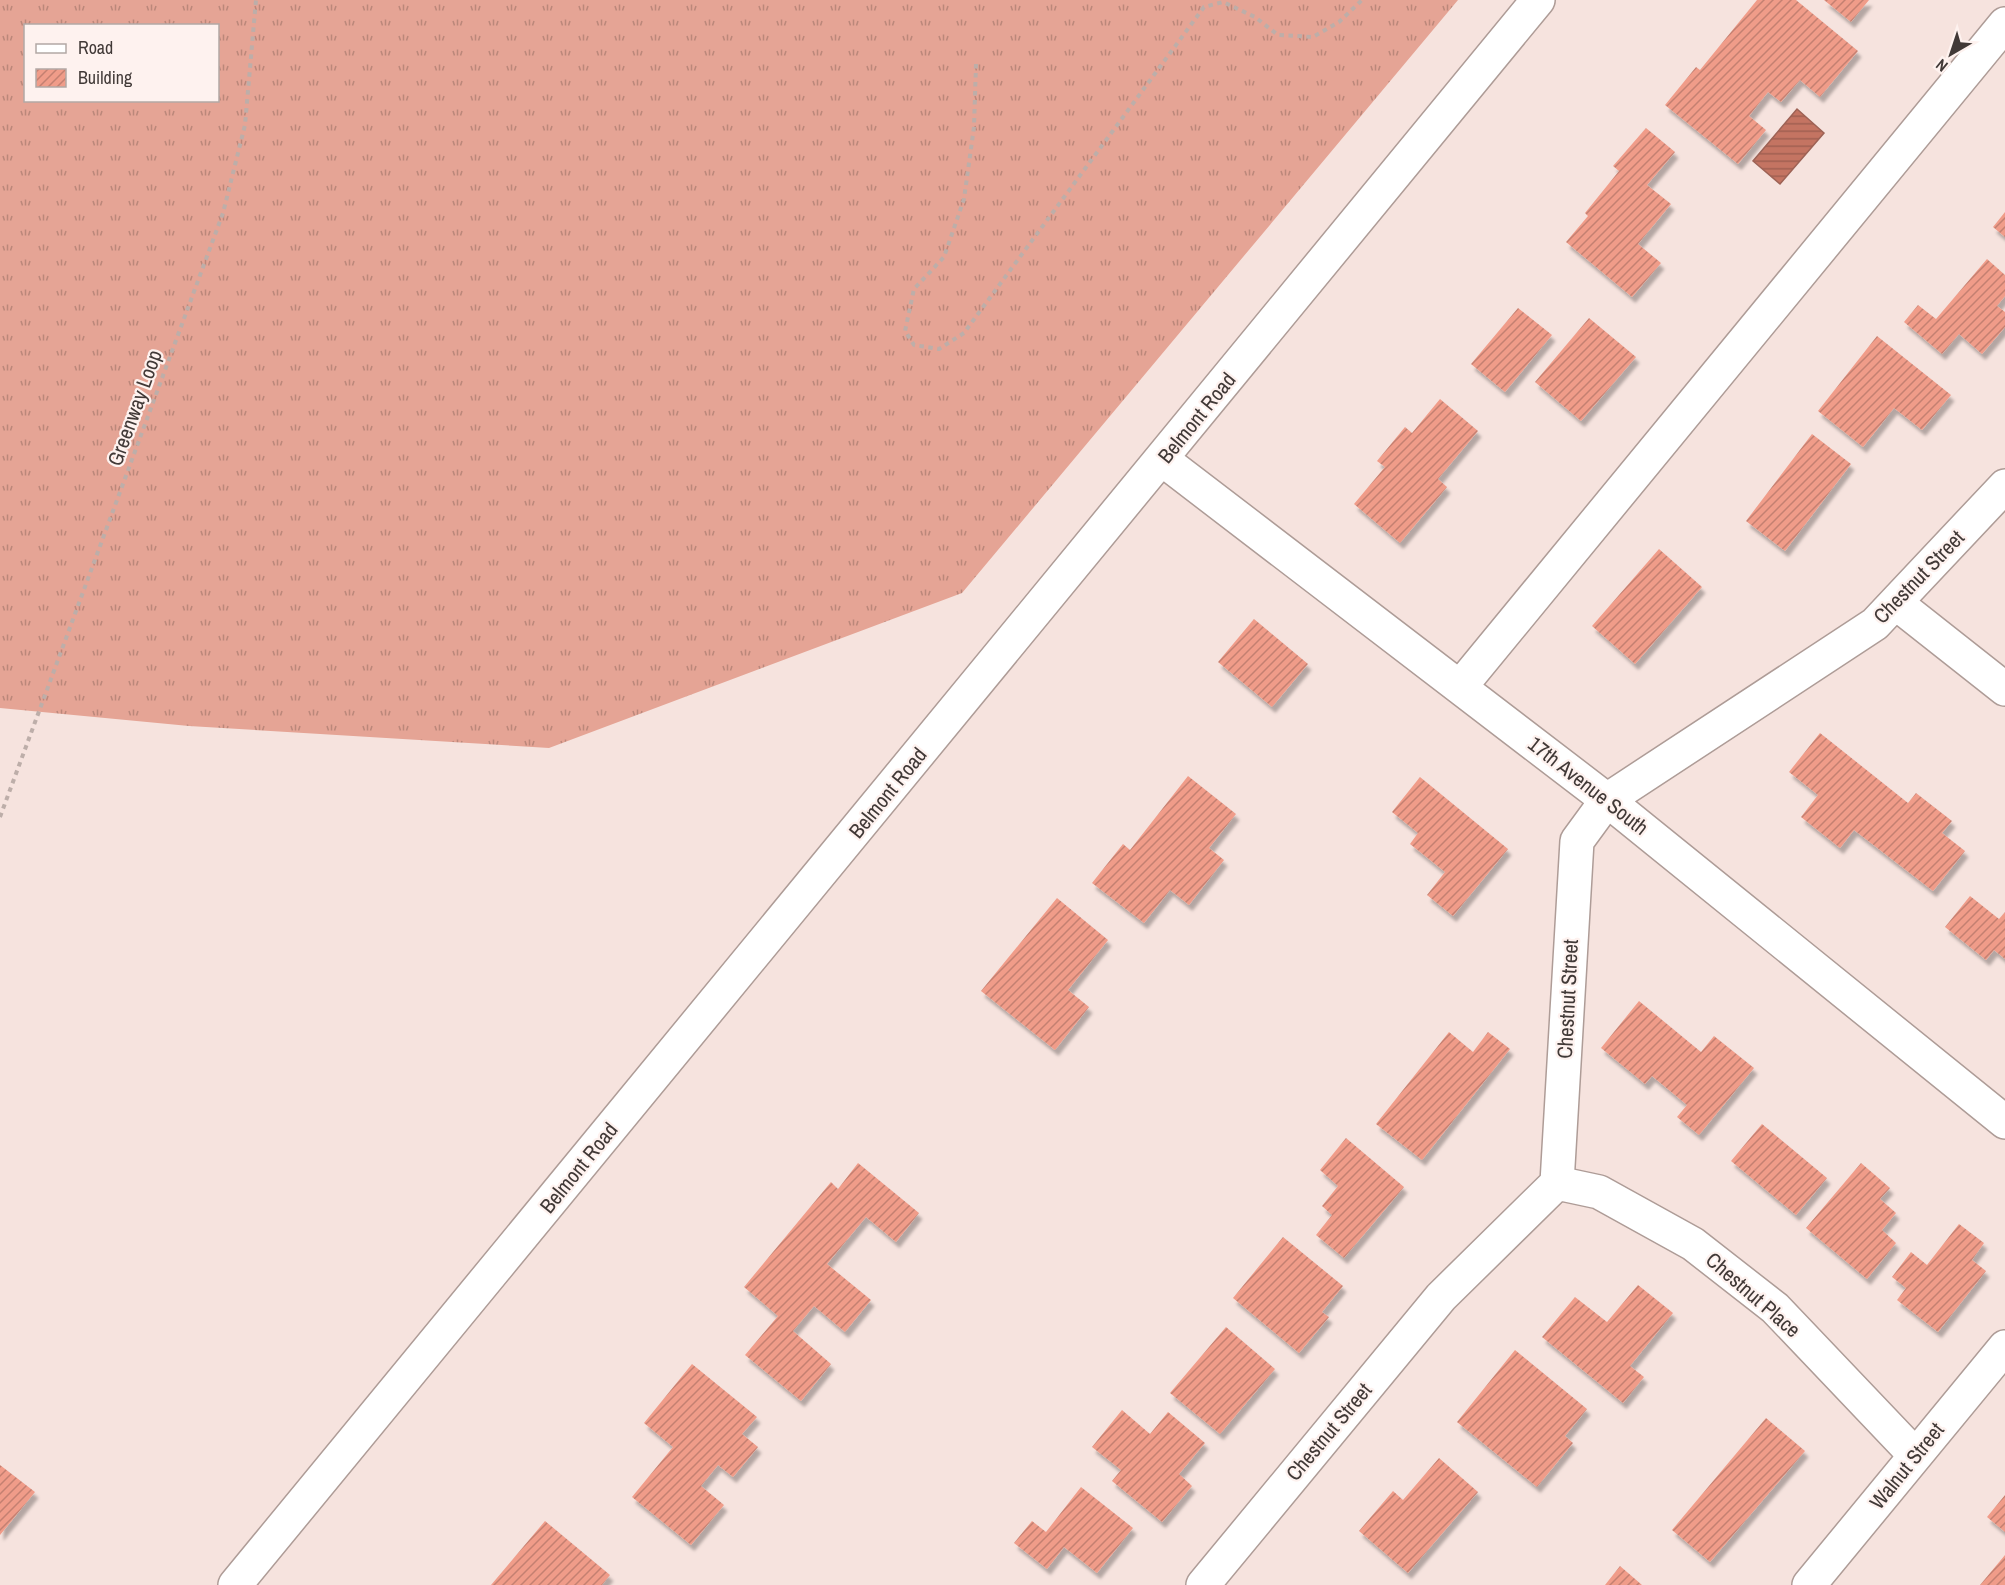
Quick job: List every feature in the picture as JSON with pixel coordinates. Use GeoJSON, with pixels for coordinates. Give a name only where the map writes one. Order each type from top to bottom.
{"type":"FeatureCollection","features":[{"type":"Feature","properties":{"kind":"street","name":"Belmont Road"},"geometry":{"type":"LineString","coordinates":[[235,1585],[1163,460],[1538,0]]}},
{"type":"Feature","properties":{"kind":"street"},"geometry":{"type":"LineString","coordinates":[[1460,687],[2005,24]]}},
{"type":"Feature","properties":{"kind":"street","name":"17th Avenue South"},"geometry":{"type":"LineString","coordinates":[[1163,460],[1607,800],[2005,1122]]}},
{"type":"Feature","properties":{"kind":"street","name":"Chestnut Street"},"geometry":{"type":"LineString","coordinates":[[1203,1585],[1441,1297],[1557,1183],[1577,841],[1607,800],[1875,624],[2005,486]]}},
{"type":"Feature","properties":{"kind":"street"},"geometry":{"type":"LineString","coordinates":[[1896,603],[2005,689]]}},
{"type":"Feature","properties":{"kind":"street","name":"Chestnut Place"},"geometry":{"type":"LineString","coordinates":[[1557,1183],[1599,1192],[1693,1244],[1774,1308],[1915,1455]]}},
{"type":"Feature","properties":{"kind":"street","name":"Walnut Street"},"geometry":{"type":"LineString","coordinates":[[1809,1585],[2005,1347]]}},
{"type":"Feature","properties":{"kind":"path","name":"Greenway Loop"},"geometry":{"type":"LineString","coordinates":[[0,817],[223,213],[245,125],[256,0]]}},
{"type":"Feature","properties":{"kind":"path"},"geometry":{"type":"LineString","coordinates":[[976,64],[974,127],[964,199],[944,257],[914,289],[905,331],[914,345],[939,349],[964,333],[1204,7],[1223,2],[1256,17],[1278,35],[1313,37],[1339,22],[1362,0]]}},
{"type":"Feature","properties":{"kind":"green space"},"geometry":{"type":"Polygon","coordinates":[[[0,0],[1458,0],[962,593],[549,748],[189,726],[0,708],[0,0]]]}},
{"type":"Feature","properties":{"kind":"shaded area"},"geometry":{"type":"Polygon","coordinates":[[[1797,109],[1824,133],[1780,184],[1753,161],[1797,109]]]}},
{"type":"Feature","properties":{"kind":"building"},"geometry":{"type":"Polygon","coordinates":[[[1757,0],[1796,0],[1858,51],[1820,97],[1800,80],[1781,102],[1768,92],[1749,116],[1766,130],[1738,164],[1665,105],[1696,67],[1700,70],[1757,0]]]}},
{"type":"Feature","properties":{"kind":"building"},"geometry":{"type":"Polygon","coordinates":[[[1824,0],[1869,0],[1851,22],[1824,0]]]}},
{"type":"Feature","properties":{"kind":"building"},"geometry":{"type":"Polygon","coordinates":[[[1646,128],[1675,152],[1647,185],[1671,204],[1638,244],[1661,263],[1632,297],[1566,242],[1588,216],[1585,213],[1619,171],[1613,166],[1646,128]]]}},
{"type":"Feature","properties":{"kind":"building"},"geometry":{"type":"Polygon","coordinates":[[[2005,212],[2005,237],[1993,227],[2005,212]]]}},
{"type":"Feature","properties":{"kind":"building"},"geometry":{"type":"Polygon","coordinates":[[[1987,259],[2005,275],[2005,296],[1997,306],[2005,312],[2005,327],[1982,354],[1959,334],[1942,354],[1904,322],[1918,305],[1936,319],[1987,259]]]}},
{"type":"Feature","properties":{"kind":"building"},"geometry":{"type":"Polygon","coordinates":[[[1518,308],[1552,335],[1505,392],[1471,364],[1518,308]]]}},
{"type":"Feature","properties":{"kind":"building"},"geometry":{"type":"Polygon","coordinates":[[[1589,318],[1636,357],[1581,421],[1535,382],[1589,318]]]}},
{"type":"Feature","properties":{"kind":"building"},"geometry":{"type":"Polygon","coordinates":[[[1877,336],[1951,395],[1922,430],[1894,408],[1863,447],[1818,411],[1877,336]]]}},
{"type":"Feature","properties":{"kind":"building"},"geometry":{"type":"Polygon","coordinates":[[[1440,399],[1478,431],[1438,479],[1447,487],[1400,543],[1354,504],[1385,467],[1377,461],[1405,427],[1412,433],[1440,399]]]}},
{"type":"Feature","properties":{"kind":"building"},"geometry":{"type":"Polygon","coordinates":[[[1812,434],[1851,464],[1785,551],[1746,521],[1812,434]]]}},
{"type":"Feature","properties":{"kind":"building"},"geometry":{"type":"Polygon","coordinates":[[[1659,549],[1702,587],[1635,664],[1592,626],[1659,549]]]}},
{"type":"Feature","properties":{"kind":"building"},"geometry":{"type":"Polygon","coordinates":[[[1254,619],[1308,664],[1272,707],[1218,662],[1254,619]]]}},
{"type":"Feature","properties":{"kind":"building"},"geometry":{"type":"Polygon","coordinates":[[[1820,733],[1908,803],[1916,793],[1952,821],[1942,833],[1965,851],[1933,891],[1854,830],[1840,848],[1801,817],[1818,795],[1789,772],[1820,733]]]}},
{"type":"Feature","properties":{"kind":"building"},"geometry":{"type":"Polygon","coordinates":[[[1188,776],[1236,814],[1209,848],[1224,860],[1189,905],[1170,890],[1144,923],[1092,883],[1123,844],[1130,850],[1188,776]]]}},
{"type":"Feature","properties":{"kind":"building"},"geometry":{"type":"Polygon","coordinates":[[[1420,777],[1508,849],[1453,916],[1427,895],[1445,872],[1410,844],[1418,833],[1392,812],[1420,777]]]}},
{"type":"Feature","properties":{"kind":"building"},"geometry":{"type":"Polygon","coordinates":[[[1970,896],[1999,919],[2005,912],[2005,959],[1994,950],[1986,960],[1945,927],[1970,896]]]}},
{"type":"Feature","properties":{"kind":"building"},"geometry":{"type":"Polygon","coordinates":[[[1057,898],[1108,940],[1068,990],[1089,1007],[1055,1050],[981,991],[1057,898]]]}},
{"type":"Feature","properties":{"kind":"building"},"geometry":{"type":"Polygon","coordinates":[[[1639,1001],[1701,1052],[1714,1036],[1754,1068],[1699,1135],[1677,1117],[1687,1105],[1652,1076],[1645,1084],[1601,1048],[1639,1001]]]}},
{"type":"Feature","properties":{"kind":"building"},"geometry":{"type":"Polygon","coordinates":[[[1449,1032],[1473,1052],[1488,1032],[1510,1049],[1422,1160],[1376,1124],[1449,1032]]]}},
{"type":"Feature","properties":{"kind":"building"},"geometry":{"type":"Polygon","coordinates":[[[1762,1124],[1827,1178],[1796,1215],[1731,1161],[1762,1124]]]}},
{"type":"Feature","properties":{"kind":"building"},"geometry":{"type":"Polygon","coordinates":[[[1346,1138],[1404,1187],[1344,1258],[1316,1235],[1332,1215],[1322,1206],[1338,1186],[1320,1170],[1346,1138]]]}},
{"type":"Feature","properties":{"kind":"building"},"geometry":{"type":"Polygon","coordinates":[[[858,1163],[919,1213],[896,1242],[866,1217],[827,1264],[871,1300],[845,1332],[814,1306],[793,1331],[831,1364],[801,1401],[745,1355],[778,1316],[744,1287],[831,1182],[838,1189],[858,1163]]]}},
{"type":"Feature","properties":{"kind":"building"},"geometry":{"type":"Polygon","coordinates":[[[1861,1163],[1890,1188],[1880,1199],[1896,1213],[1882,1230],[1896,1243],[1867,1279],[1806,1228],[1861,1163]]]}},
{"type":"Feature","properties":{"kind":"building"},"geometry":{"type":"Polygon","coordinates":[[[1959,1224],[1984,1243],[1972,1260],[1986,1271],[1938,1332],[1897,1300],[1906,1288],[1892,1277],[1911,1252],[1927,1265],[1959,1224]]]}},
{"type":"Feature","properties":{"kind":"building"},"geometry":{"type":"Polygon","coordinates":[[[1283,1237],[1343,1286],[1322,1312],[1329,1317],[1299,1353],[1233,1298],[1283,1237]]]}},
{"type":"Feature","properties":{"kind":"building"},"geometry":{"type":"Polygon","coordinates":[[[1638,1285],[1673,1313],[1630,1366],[1644,1377],[1623,1403],[1542,1337],[1575,1297],[1607,1322],[1638,1285]]]}},
{"type":"Feature","properties":{"kind":"building"},"geometry":{"type":"Polygon","coordinates":[[[1226,1327],[1275,1369],[1220,1434],[1170,1393],[1226,1327]]]}},
{"type":"Feature","properties":{"kind":"building"},"geometry":{"type":"Polygon","coordinates":[[[1515,1350],[1587,1409],[1565,1436],[1573,1443],[1537,1487],[1457,1422],[1515,1350]]]}},
{"type":"Feature","properties":{"kind":"building"},"geometry":{"type":"Polygon","coordinates":[[[692,1364],[757,1417],[742,1434],[758,1447],[733,1477],[718,1465],[701,1486],[724,1505],[691,1545],[632,1497],[673,1447],[644,1423],[692,1364]]]}},
{"type":"Feature","properties":{"kind":"building"},"geometry":{"type":"Polygon","coordinates":[[[1122,1410],[1150,1434],[1168,1412],[1205,1443],[1179,1474],[1192,1486],[1162,1522],[1112,1481],[1121,1470],[1092,1447],[1122,1410]]]}},
{"type":"Feature","properties":{"kind":"building"},"geometry":{"type":"Polygon","coordinates":[[[1766,1418],[1805,1451],[1710,1562],[1672,1530],[1766,1418]]]}},
{"type":"Feature","properties":{"kind":"building"},"geometry":{"type":"Polygon","coordinates":[[[1439,1458],[1478,1492],[1408,1573],[1359,1531],[1393,1491],[1403,1500],[1439,1458]]]}},
{"type":"Feature","properties":{"kind":"building"},"geometry":{"type":"Polygon","coordinates":[[[0,1465],[35,1492],[0,1535],[0,1465]]]}},
{"type":"Feature","properties":{"kind":"building"},"geometry":{"type":"Polygon","coordinates":[[[1081,1487],[1133,1528],[1097,1573],[1064,1547],[1047,1569],[1014,1543],[1032,1521],[1046,1532],[1081,1487]]]}},
{"type":"Feature","properties":{"kind":"building"},"geometry":{"type":"Polygon","coordinates":[[[2005,1495],[2005,1532],[1987,1517],[2005,1495]]]}},
{"type":"Feature","properties":{"kind":"building"},"geometry":{"type":"Polygon","coordinates":[[[545,1521],[610,1575],[602,1585],[491,1585],[545,1521]]]}},
{"type":"Feature","properties":{"kind":"building"},"geometry":{"type":"Polygon","coordinates":[[[2005,1555],[2005,1585],[1980,1585],[2005,1555]]]}},
{"type":"Feature","properties":{"kind":"building"},"geometry":{"type":"Polygon","coordinates":[[[1620,1566],[1642,1585],[1605,1585],[1620,1566]]]}}]}
